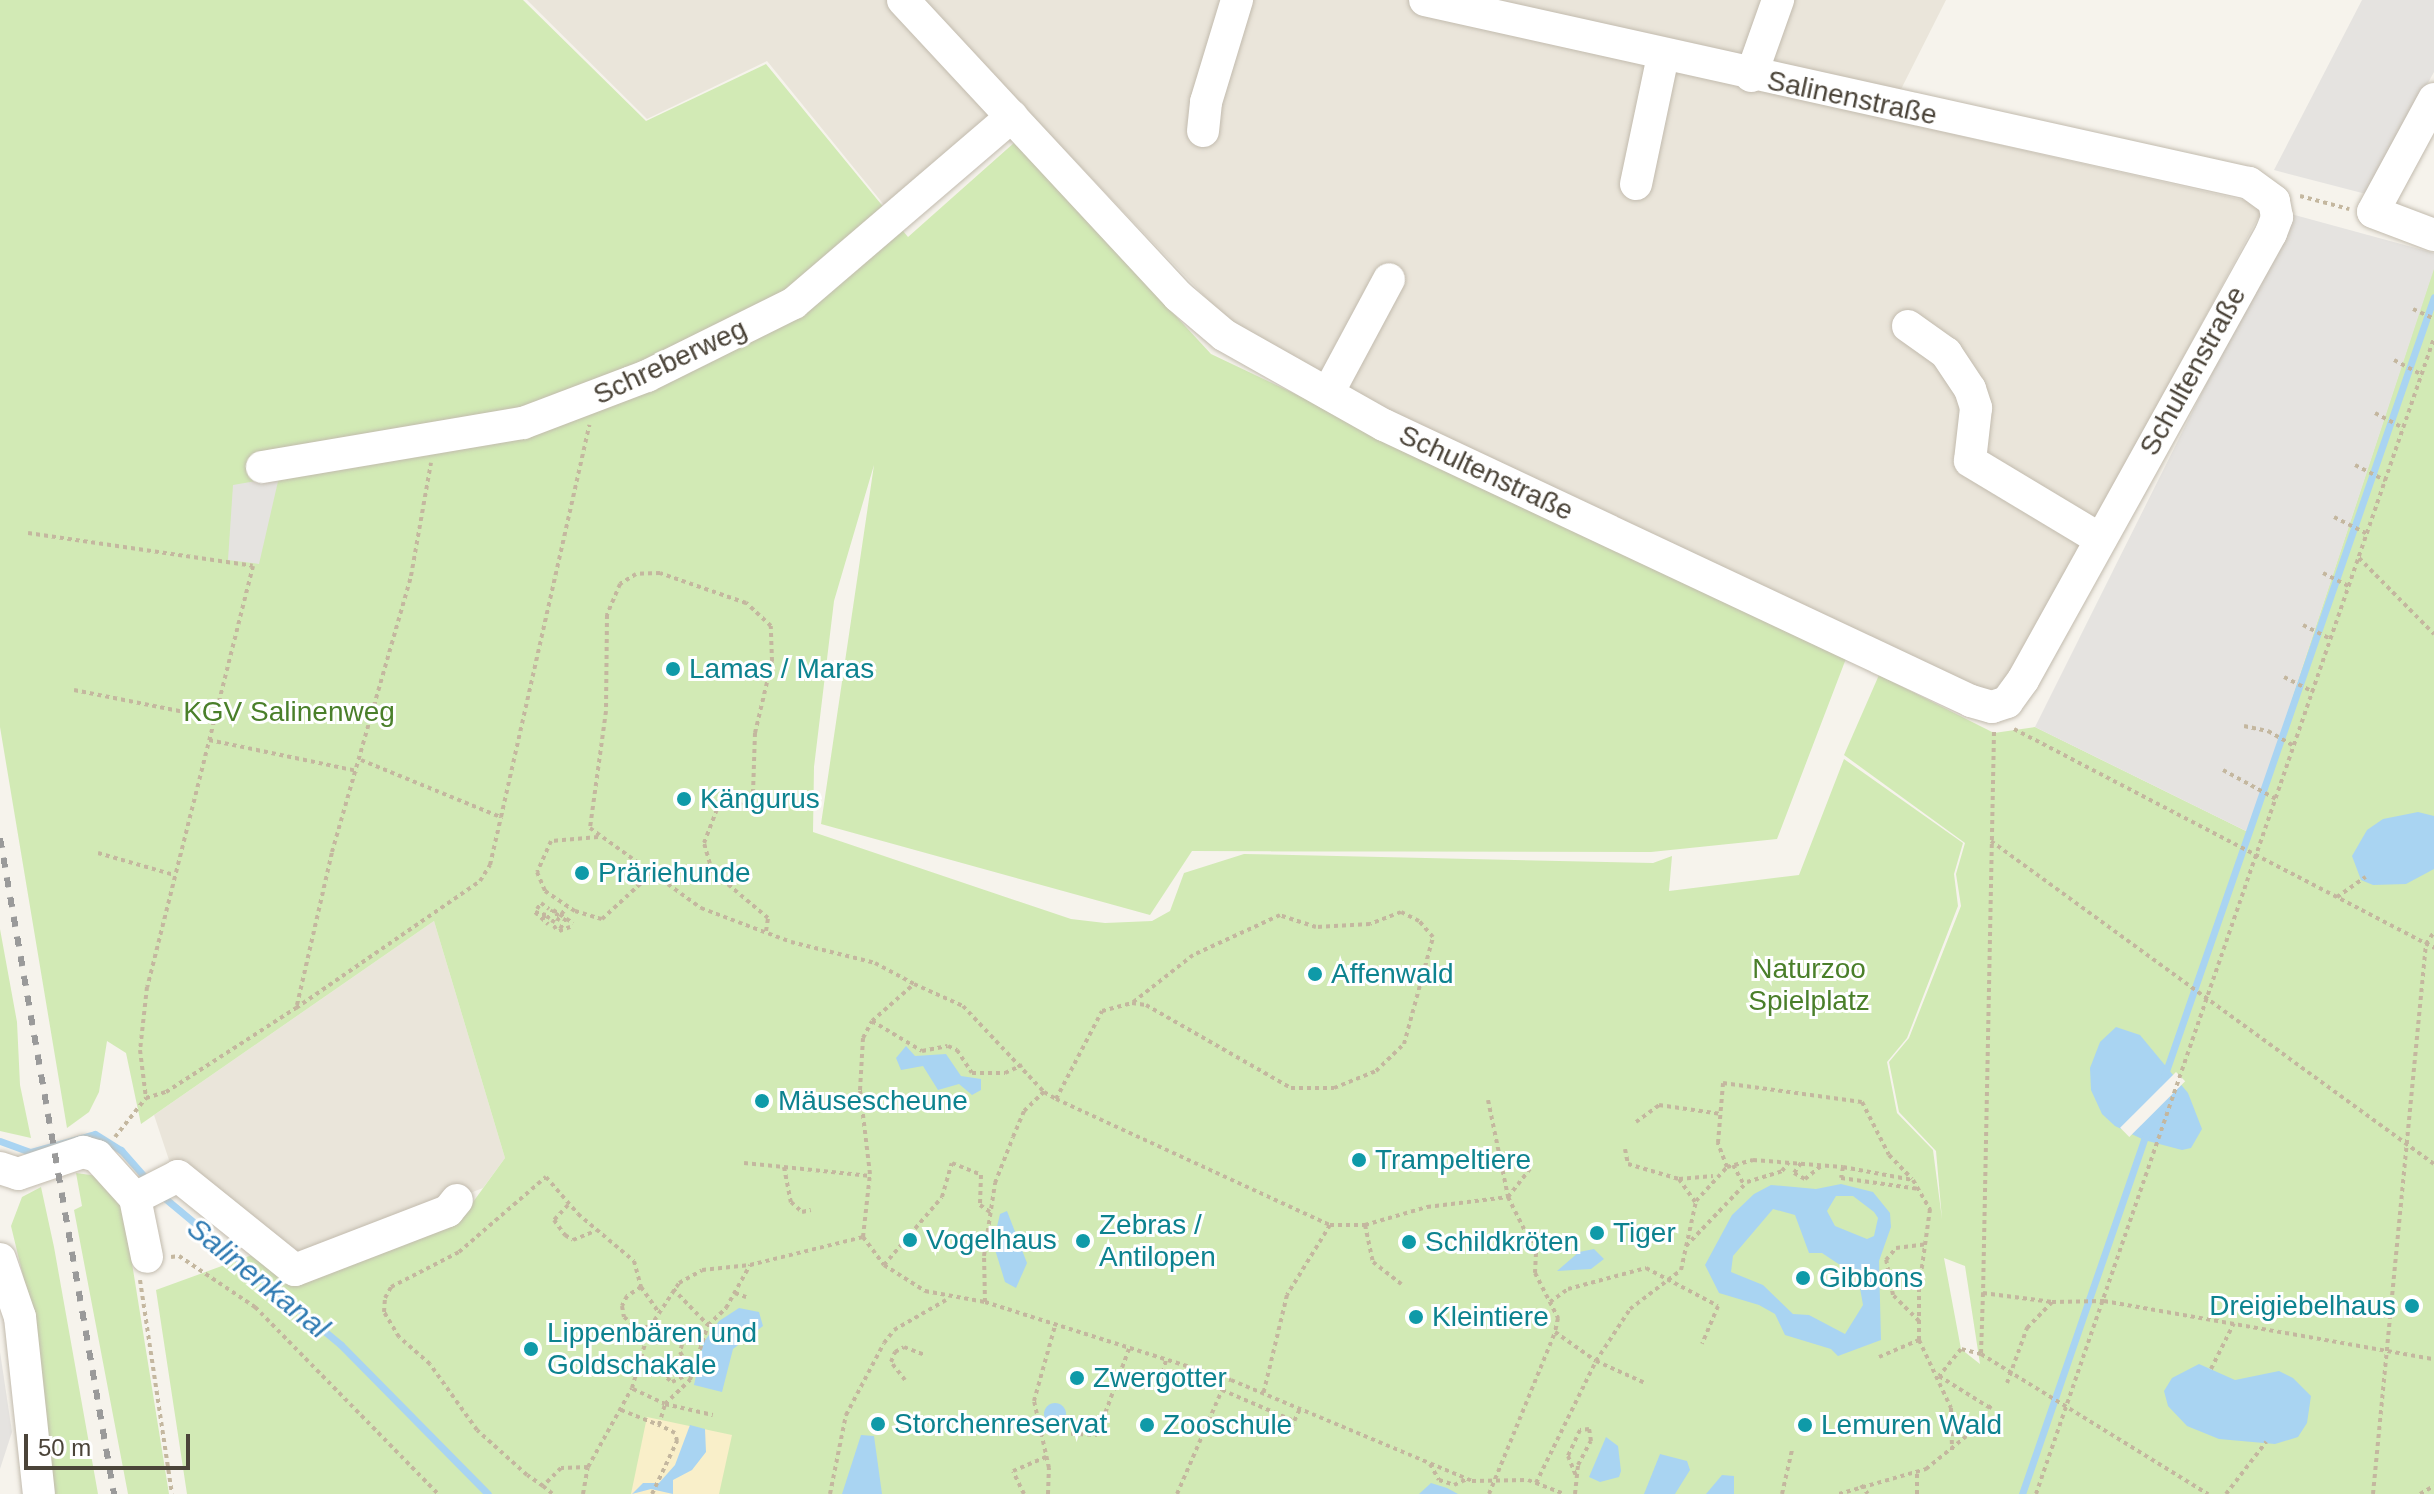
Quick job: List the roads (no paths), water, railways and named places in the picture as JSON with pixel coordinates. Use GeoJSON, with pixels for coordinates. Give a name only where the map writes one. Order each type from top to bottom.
{"type":"FeatureCollection","features":[{"type":"Feature","properties":{"kind":"street","name":"Schultenstraße"},"geometry":{"type":"LineString","coordinates":[[903,0],[1190,306],[1224,335],[1328,393],[1522,490],[1992,707],[2007,702],[2023,680],[2271,233],[2277,217],[2274,201]]}},
{"type":"Feature","properties":{"kind":"street"},"geometry":{"type":"LineString","coordinates":[[1203,131],[1206,102],[1237,0]]}},
{"type":"Feature","properties":{"kind":"street","name":"Salinenstraße"},"geometry":{"type":"LineString","coordinates":[[1425,0],[1751,76],[2249,183],[2274,201]]}},
{"type":"Feature","properties":{"kind":"street"},"geometry":{"type":"LineString","coordinates":[[1751,76],[1778,0]]}},
{"type":"Feature","properties":{"kind":"street"},"geometry":{"type":"LineString","coordinates":[[1636,184],[1663,56]]}},
{"type":"Feature","properties":{"kind":"street"},"geometry":{"type":"LineString","coordinates":[[2434,99],[2373,212],[2434,235]]}},
{"type":"Feature","properties":{"kind":"street","name":"Schreberweg"},"geometry":{"type":"LineString","coordinates":[[262,467],[432,442],[523,423],[593,399],[794,303],[1012,116]]}},
{"type":"Feature","properties":{"kind":"street"},"geometry":{"type":"LineString","coordinates":[[1328,393],[1389,279]]}},
{"type":"Feature","properties":{"kind":"street"},"geometry":{"type":"LineString","coordinates":[[1908,326],[1946,353],[1970,389],[1976,408],[1970,461],[2100,539]]}},
{"type":"Feature","properties":{"kind":"street"},"geometry":{"type":"LineString","coordinates":[[0,1168],[18,1174],[107,1146],[148,1191],[147,1257]]}},
{"type":"Feature","properties":{"kind":"street"},"geometry":{"type":"LineString","coordinates":[[148,1191],[178,1176],[295,1270],[448,1211],[457,1200]]}},
{"type":"Feature","properties":{"kind":"street"},"geometry":{"type":"LineString","coordinates":[[0,1259],[20,1317],[39,1494]]}},
{"type":"Feature","properties":{"kind":"water"},"geometry":{"type":"Polygon","coordinates":[[[2418,812],[2434,816],[2434,869],[2406,884],[2373,885],[2361,880],[2352,856],[2367,830],[2383,819],[2418,812]]]}},
{"type":"Feature","properties":{"kind":"water"},"geometry":{"type":"Polygon","coordinates":[[[2116,1027],[2140,1035],[2188,1093],[2202,1129],[2191,1148],[2182,1150],[2144,1140],[2115,1126],[2102,1114],[2091,1090],[2090,1068],[2100,1042],[2116,1027]]]}},
{"type":"Feature","properties":{"kind":"water"},"geometry":{"type":"Polygon","coordinates":[[[906,1046],[915,1056],[946,1054],[961,1076],[981,1079],[981,1090],[972,1095],[959,1084],[938,1090],[923,1066],[901,1070],[896,1058],[906,1046]]]}},
{"type":"Feature","properties":{"kind":"water"},"geometry":{"type":"Polygon","coordinates":[[[1841,1184],[1873,1192],[1890,1213],[1891,1227],[1879,1261],[1881,1340],[1838,1356],[1831,1349],[1785,1335],[1775,1314],[1759,1305],[1719,1293],[1705,1265],[1732,1215],[1754,1194],[1771,1185],[1816,1189],[1841,1184]],[[1836,1196],[1827,1211],[1835,1226],[1867,1239],[1874,1236],[1878,1218],[1874,1212],[1853,1196],[1836,1196]],[[1773,1209],[1733,1256],[1731,1272],[1763,1285],[1793,1314],[1809,1315],[1845,1334],[1863,1305],[1858,1277],[1822,1253],[1809,1253],[1795,1215],[1773,1209]]]}},
{"type":"Feature","properties":{"kind":"water"},"geometry":{"type":"Polygon","coordinates":[[[1007,1211],[1027,1263],[1016,1288],[1005,1282],[993,1243],[1000,1214],[1007,1211]]]}},
{"type":"Feature","properties":{"kind":"water"},"geometry":{"type":"Polygon","coordinates":[[[1594,1249],[1604,1259],[1591,1269],[1557,1271],[1579,1252],[1594,1249]]]}},
{"type":"Feature","properties":{"kind":"water"},"geometry":{"type":"Polygon","coordinates":[[[739,1308],[759,1312],[763,1326],[733,1349],[722,1392],[694,1385],[703,1343],[719,1321],[739,1308]]]}},
{"type":"Feature","properties":{"kind":"water"},"geometry":{"type":"Polygon","coordinates":[[[2199,1364],[2235,1380],[2279,1371],[2293,1378],[2311,1396],[2307,1423],[2298,1437],[2275,1444],[2219,1439],[2187,1426],[2168,1406],[2164,1391],[2172,1378],[2199,1364]]]}},
{"type":"Feature","properties":{"kind":"water"},"geometry":{"type":"Polygon","coordinates":[[[1055,1403],[1066,1414],[1055,1425],[1044,1414],[1055,1403]]]}},
{"type":"Feature","properties":{"kind":"water"},"geometry":{"type":"Polygon","coordinates":[[[690,1425],[705,1429],[706,1452],[692,1470],[673,1480],[673,1494],[651,1489],[632,1494],[643,1483],[659,1483],[675,1465],[690,1425]]]}},
{"type":"Feature","properties":{"kind":"water"},"geometry":{"type":"Polygon","coordinates":[[[861,1435],[874,1436],[882,1494],[842,1494],[861,1435]]]}},
{"type":"Feature","properties":{"kind":"water"},"geometry":{"type":"Polygon","coordinates":[[[1606,1437],[1618,1446],[1621,1471],[1619,1477],[1600,1482],[1589,1477],[1606,1437]]]}},
{"type":"Feature","properties":{"kind":"water"},"geometry":{"type":"Polygon","coordinates":[[[1660,1454],[1687,1461],[1690,1470],[1675,1494],[1644,1494],[1660,1454]]]}},
{"type":"Feature","properties":{"kind":"water"},"geometry":{"type":"Polygon","coordinates":[[[1722,1475],[1734,1476],[1734,1494],[1706,1494],[1722,1475]]]}},
{"type":"Feature","properties":{"kind":"water"},"geometry":{"type":"Polygon","coordinates":[[[1431,1483],[1447,1488],[1458,1494],[1419,1494],[1431,1483]]]}},
{"type":"Feature","properties":{"kind":"waterway"},"geometry":{"type":"LineString","coordinates":[[2164,1077],[2434,297]]}},
{"type":"Feature","properties":{"kind":"waterway"},"geometry":{"type":"LineString","coordinates":[[2022,1494],[2147,1131]]}},
{"type":"Feature","properties":{"kind":"waterway","name":"Salinenkanal"},"geometry":{"type":"LineString","coordinates":[[0,1141],[30,1152],[95,1134],[121,1150],[150,1183]]}},
{"type":"Feature","properties":{"kind":"waterway","name":"Salinenkanal"},"geometry":{"type":"LineString","coordinates":[[161,1195],[341,1345],[488,1494]]}},
{"type":"Feature","properties":{"kind":"railway"},"geometry":{"type":"LineString","coordinates":[[0,838],[114,1494]]}},
{"type":"Feature","properties":{"kind":"place","name":"Lamas / Maras"},"geometry":{"type":"Point","coordinates":[673,669]}},
{"type":"Feature","properties":{"kind":"place","name":"Kängurus"},"geometry":{"type":"Point","coordinates":[684,799]}},
{"type":"Feature","properties":{"kind":"place","name":"Präriehunde"},"geometry":{"type":"Point","coordinates":[582,873]}},
{"type":"Feature","properties":{"kind":"place","name":"Affenwald"},"geometry":{"type":"Point","coordinates":[1315,974]}},
{"type":"Feature","properties":{"kind":"place","name":"Mäusescheune"},"geometry":{"type":"Point","coordinates":[762,1101]}},
{"type":"Feature","properties":{"kind":"place","name":"Trampeltiere"},"geometry":{"type":"Point","coordinates":[1359,1160]}},
{"type":"Feature","properties":{"kind":"place","name":"Tiger"},"geometry":{"type":"Point","coordinates":[1597,1233]}},
{"type":"Feature","properties":{"kind":"place","name":"Vogelhaus"},"geometry":{"type":"Point","coordinates":[910,1240]}},
{"type":"Feature","properties":{"kind":"place","name":"Zebras / Antilopen"},"geometry":{"type":"Point","coordinates":[1083,1241]}},
{"type":"Feature","properties":{"kind":"place","name":"Schildkröten"},"geometry":{"type":"Point","coordinates":[1409,1242]}},
{"type":"Feature","properties":{"kind":"place","name":"Gibbons"},"geometry":{"type":"Point","coordinates":[1803,1278]}},
{"type":"Feature","properties":{"kind":"place","name":"Dreigiebelhaus"},"geometry":{"type":"Point","coordinates":[2412,1306]}},
{"type":"Feature","properties":{"kind":"place","name":"Kleintiere"},"geometry":{"type":"Point","coordinates":[1416,1317]}},
{"type":"Feature","properties":{"kind":"place","name":"Lippenbären und Goldschakale"},"geometry":{"type":"Point","coordinates":[531,1349]}},
{"type":"Feature","properties":{"kind":"place","name":"Zwergotter"},"geometry":{"type":"Point","coordinates":[1077,1378]}},
{"type":"Feature","properties":{"kind":"place","name":"Storchenreservat"},"geometry":{"type":"Point","coordinates":[878,1424]}},
{"type":"Feature","properties":{"kind":"place","name":"Zooschule"},"geometry":{"type":"Point","coordinates":[1147,1425]}},
{"type":"Feature","properties":{"kind":"place","name":"Lemuren Wald"},"geometry":{"type":"Point","coordinates":[1805,1425]}},
{"type":"Feature","properties":{"kind":"park label","name":"KGV Salinenweg"},"geometry":{"type":"Point","coordinates":[289,712]}},
{"type":"Feature","properties":{"kind":"park label","name":"Naturzoo Spielplatz"},"geometry":{"type":"Point","coordinates":[1809,985]}}]}
